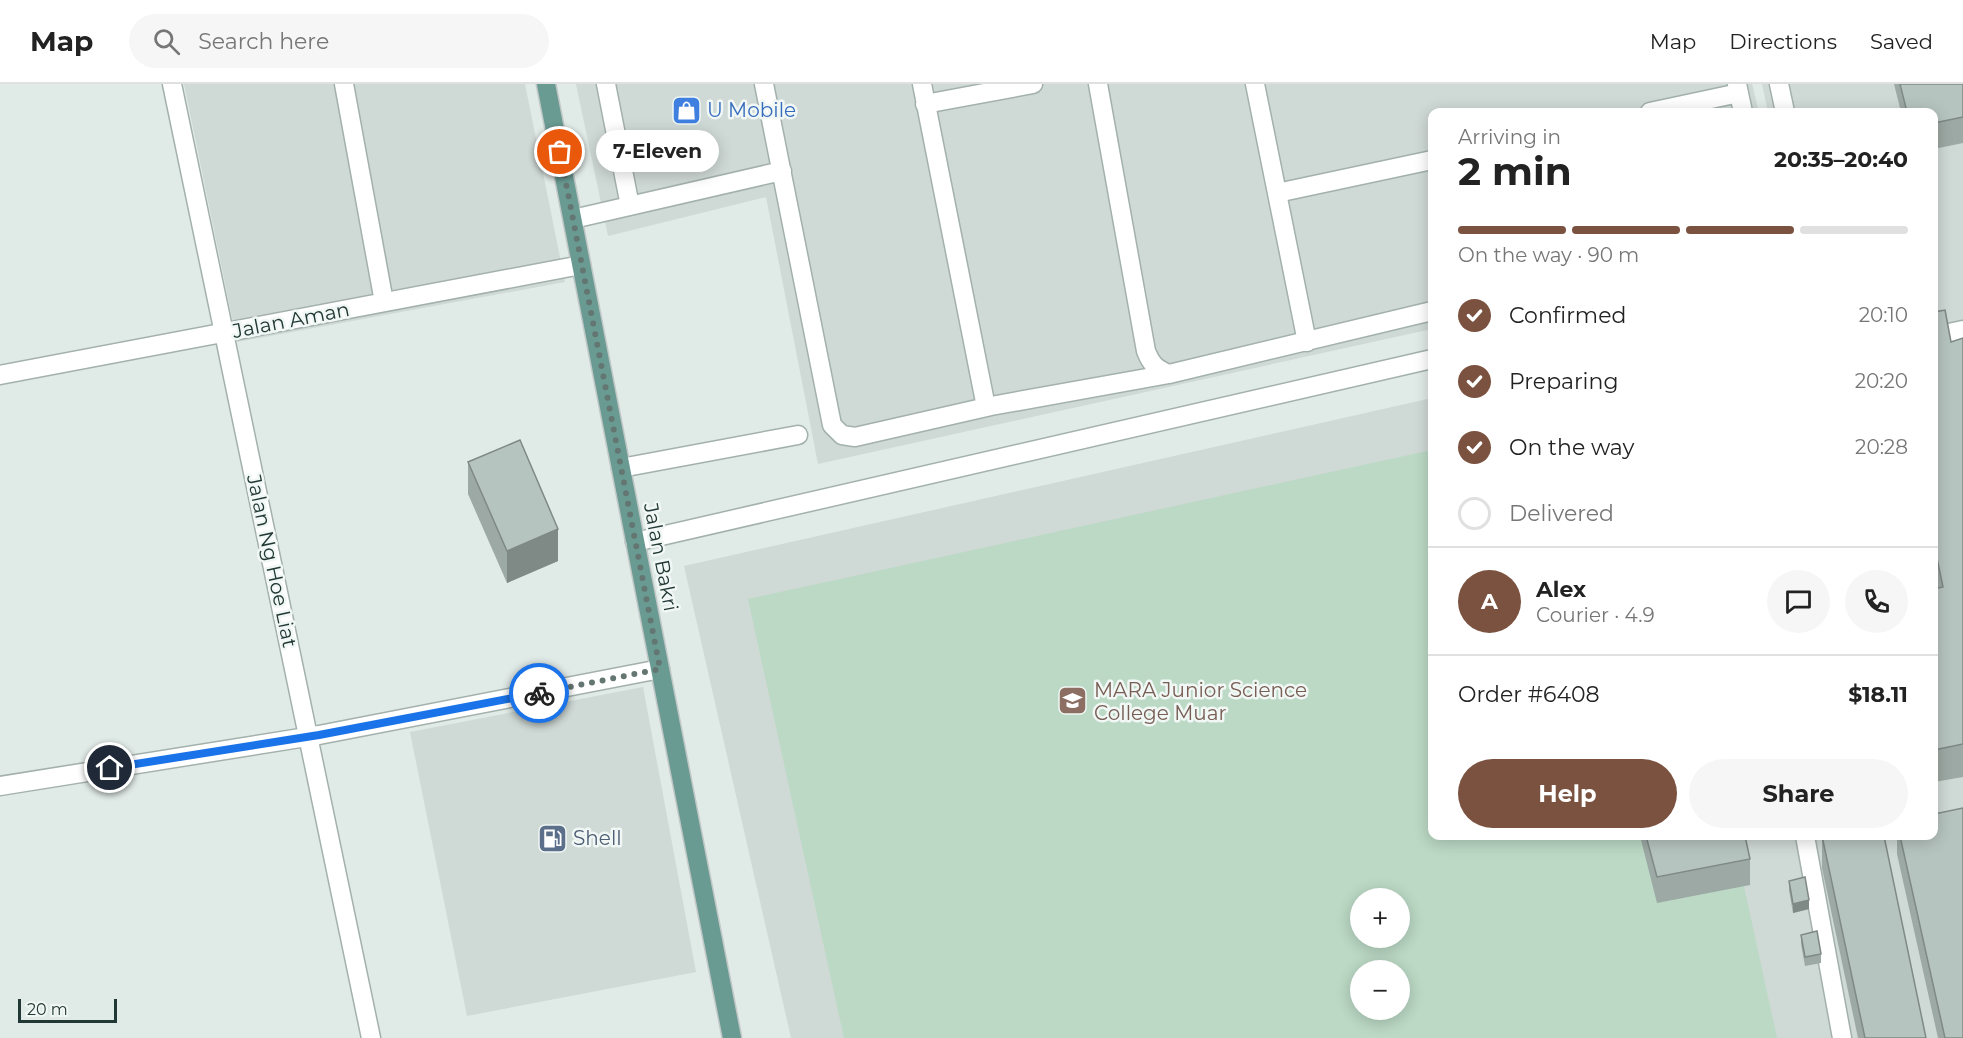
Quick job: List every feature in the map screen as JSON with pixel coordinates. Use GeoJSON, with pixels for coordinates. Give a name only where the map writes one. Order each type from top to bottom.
{"type":"FeatureCollection","features":[{"type":"Feature","properties":{"kind":"main road","name":"Jalan Bakri"},"geometry":{"type":"LineString","coordinates":[[546,84],[732,1038]]}},
{"type":"Feature","properties":{"kind":"street","name":"Jalan Ng Hoe Liat"},"geometry":{"type":"LineString","coordinates":[[172,84],[224,333],[314,736],[371,1038]]}},
{"type":"Feature","properties":{"kind":"street"},"geometry":{"type":"LineString","coordinates":[[344,84],[384,302]]}},
{"type":"Feature","properties":{"kind":"street"},"geometry":{"type":"LineString","coordinates":[[606,84],[630,206]]}},
{"type":"Feature","properties":{"kind":"street"},"geometry":{"type":"LineString","coordinates":[[764,84],[832,425],[842,435],[855,437],[986,407],[1169,374],[1428,312]]}},
{"type":"Feature","properties":{"kind":"street"},"geometry":{"type":"LineString","coordinates":[[922,84],[986,407]]}},
{"type":"Feature","properties":{"kind":"street"},"geometry":{"type":"LineString","coordinates":[[926,104],[1034,84]]}},
{"type":"Feature","properties":{"kind":"street"},"geometry":{"type":"LineString","coordinates":[[1098,84],[1146,351],[1151,363],[1158,370],[1169,374]]}},
{"type":"Feature","properties":{"kind":"street"},"geometry":{"type":"LineString","coordinates":[[1255,84],[1307,342]]}},
{"type":"Feature","properties":{"kind":"street"},"geometry":{"type":"LineString","coordinates":[[1779,84],[1784,108]]}},
{"type":"Feature","properties":{"kind":"street"},"geometry":{"type":"LineString","coordinates":[[1665,108],[1738,88],[1742,108]]}},
{"type":"Feature","properties":{"kind":"street"},"geometry":{"type":"LineString","coordinates":[[1277,194],[1428,161]]}},
{"type":"Feature","properties":{"kind":"street"},"geometry":{"type":"LineString","coordinates":[[573,219],[782,171]]}},
{"type":"Feature","properties":{"kind":"street","name":"Jalan Aman"},"geometry":{"type":"LineString","coordinates":[[0,375],[581,265]]}},
{"type":"Feature","properties":{"kind":"street"},"geometry":{"type":"LineString","coordinates":[[1938,335],[1963,330]]}},
{"type":"Feature","properties":{"kind":"street"},"geometry":{"type":"LineString","coordinates":[[635,542],[1428,360]]}},
{"type":"Feature","properties":{"kind":"street"},"geometry":{"type":"LineString","coordinates":[[621,468],[798,435]]}},
{"type":"Feature","properties":{"kind":"street"},"geometry":{"type":"LineString","coordinates":[[0,786],[314,736],[660,669]]}},
{"type":"Feature","properties":{"kind":"street"},"geometry":{"type":"LineString","coordinates":[[1806,840],[1842,1038]]}},
{"type":"Feature","properties":{"kind":"shaded area"},"geometry":{"type":"Polygon","coordinates":[[[184,84],[525,84],[565,282],[237,342],[184,84]]]}},
{"type":"Feature","properties":{"kind":"shaded area"},"geometry":{"type":"Polygon","coordinates":[[[576,84],[1752,84],[1758,108],[1428,108],[1428,330],[818,464],[766,197],[608,236],[576,84]]]}},
{"type":"Feature","properties":{"kind":"shaded area","name":"MARA Junior Science College Muar"},"geometry":{"type":"Polygon","coordinates":[[[1762,84],[1963,84],[1963,1038],[791,1038],[684,566],[1428,399],[1428,840],[1938,840],[1938,108],[1767,108],[1762,84]]]}},
{"type":"Feature","properties":{"kind":"shaded area"},"geometry":{"type":"Polygon","coordinates":[[[643,687],[696,972],[467,1016],[410,732],[643,687]]]}},
{"type":"Feature","properties":{"kind":"green space","name":"MARA Junior Science College Muar"},"geometry":{"type":"Polygon","coordinates":[[[1428,451],[1428,840],[1734,840],[1777,1038],[844,1038],[748,599],[1428,451]]]}},
{"type":"Feature","properties":{"kind":"building"},"geometry":{"type":"Polygon","coordinates":[[[1900,84],[1963,84],[1963,117],[1938,122],[1938,108],[1906,108],[1900,84]]]}},
{"type":"Feature","properties":{"kind":"building"},"geometry":{"type":"Polygon","coordinates":[[[1945,310],[1951,342],[1963,338],[1963,744],[1938,749],[1938,588],[1943,587],[1938,563],[1938,311],[1945,310]]]}},
{"type":"Feature","properties":{"kind":"building"},"geometry":{"type":"Polygon","coordinates":[[[520,440],[558,529],[507,551],[468,462],[520,440]]]}},
{"type":"Feature","properties":{"kind":"building"},"geometry":{"type":"Polygon","coordinates":[[[1963,808],[1963,1038],[1945,1038],[1901,840],[1938,840],[1938,813],[1963,808]]]}},
{"type":"Feature","properties":{"kind":"building"},"geometry":{"type":"Polygon","coordinates":[[[1647,840],[1746,840],[1750,859],[1657,877],[1647,840]]]}},
{"type":"Feature","properties":{"kind":"building"},"geometry":{"type":"Polygon","coordinates":[[[1823,840],[1885,840],[1926,1038],[1865,1038],[1823,840]]]}},
{"type":"Feature","properties":{"kind":"building"},"geometry":{"type":"Polygon","coordinates":[[[1805,877],[1809,900],[1793,904],[1789,881],[1805,877]]]}},
{"type":"Feature","properties":{"kind":"building"},"geometry":{"type":"Polygon","coordinates":[[[1817,931],[1821,954],[1805,957],[1801,935],[1817,931]]]}},
{"type":"Feature","properties":{"kind":"way so far"},"geometry":{"type":"LineString","coordinates":[[539,693],[660,669],[560,152]]}},
{"type":"Feature","properties":{"kind":"place","name":"U Mobile"},"geometry":{"type":"Point","coordinates":[686,110]}},
{"type":"Feature","properties":{"kind":"place","name":"7-Eleven"},"geometry":{"type":"Point","coordinates":[560,152]}},
{"type":"Feature","properties":{"kind":"place","name":"MARA Junior Science College Muar"},"geometry":{"type":"Point","coordinates":[1073,701]}},
{"type":"Feature","properties":{"kind":"place","name":"Shell"},"geometry":{"type":"Point","coordinates":[552,838]}},
{"type":"Feature","properties":{"kind":"route"},"geometry":{"type":"LineString","coordinates":[[110,768],[319,735],[539,693]]}}]}
